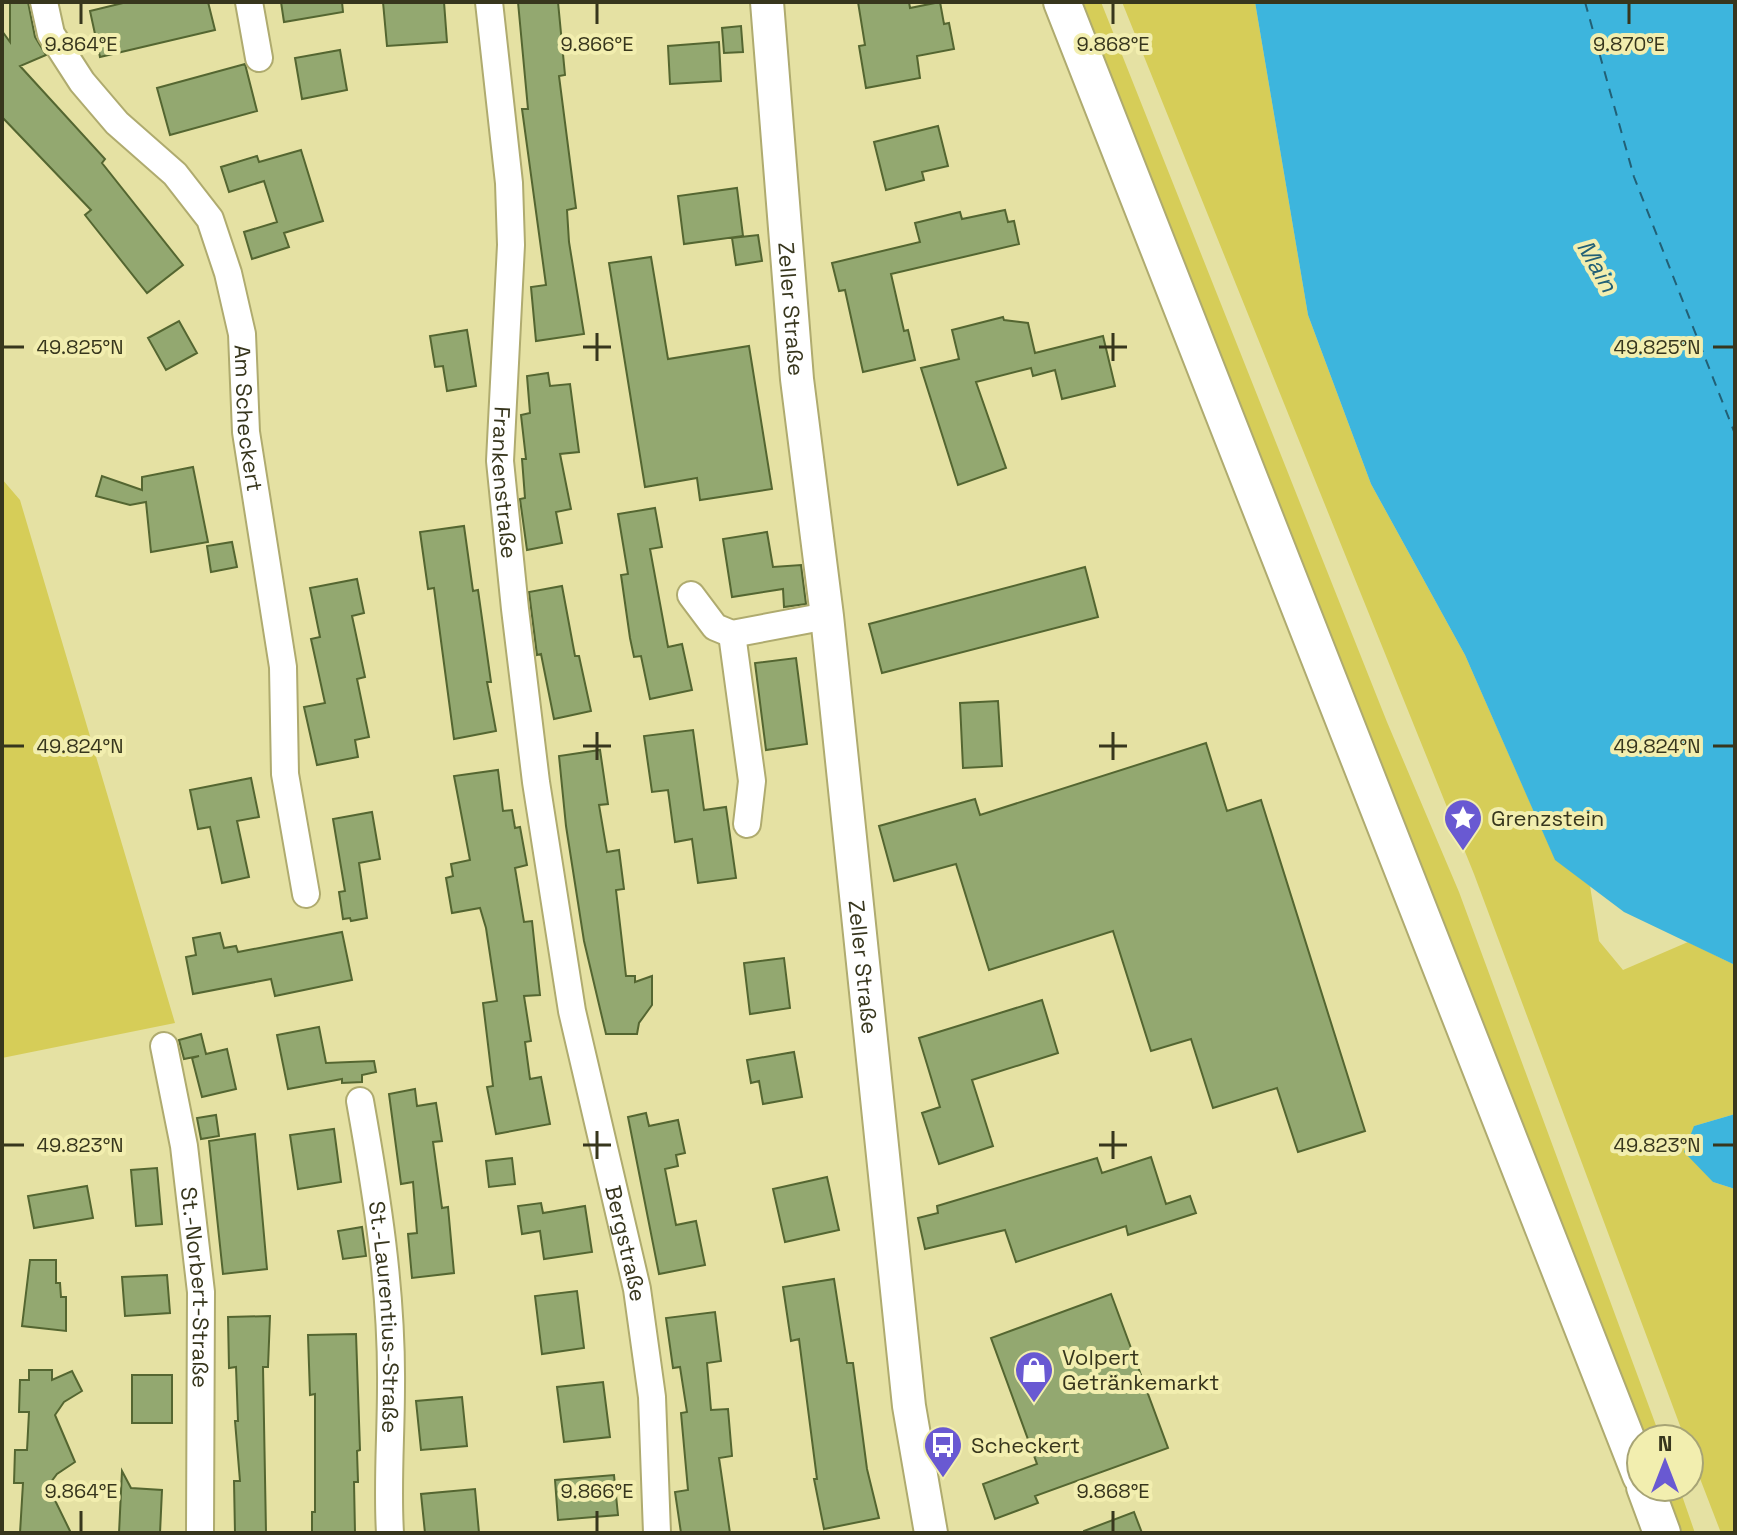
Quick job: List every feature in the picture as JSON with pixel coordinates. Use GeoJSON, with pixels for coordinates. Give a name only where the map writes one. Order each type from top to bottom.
{"type":"FeatureCollection","features":[{"type":"Feature","properties":{"kind":"main road"},"geometry":{"type":"LineString","coordinates":[[1062,2],[1625,1435]]}},
{"type":"Feature","properties":{"kind":"main road"},"geometry":{"type":"LineString","coordinates":[[1651,1503],[1662,1533]]}},
{"type":"Feature","properties":{"kind":"street","name":"Am Scheckert"},"geometry":{"type":"LineString","coordinates":[[44,2],[51,34],[82,82],[117,123],[175,174],[210,219],[228,273],[242,334],[246,432],[283,667],[285,774],[306,894]]}},
{"type":"Feature","properties":{"kind":"street"},"geometry":{"type":"LineString","coordinates":[[249,2],[259,58]]}},
{"type":"Feature","properties":{"kind":"street","name":"Frankenstraße"},"geometry":{"type":"LineString","coordinates":[[489,2],[509,183],[511,245],[500,461],[536,782],[564,959]]}},
{"type":"Feature","properties":{"kind":"street","name":"Zeller Straße"},"geometry":{"type":"LineString","coordinates":[[767,2],[797,379],[827,616],[909,1406],[931,1533]]}},
{"type":"Feature","properties":{"kind":"street"},"geometry":{"type":"LineString","coordinates":[[691,595],[715,627],[732,634],[827,616]]}},
{"type":"Feature","properties":{"kind":"street"},"geometry":{"type":"LineString","coordinates":[[732,634],[752,781],[747,824]]}},
{"type":"Feature","properties":{"kind":"street","name":"Bergstraße"},"geometry":{"type":"LineString","coordinates":[[564,959],[572,1011],[637,1289],[652,1397],[657,1533]]}},
{"type":"Feature","properties":{"kind":"street","name":"St.-Norbert-Straße"},"geometry":{"type":"LineString","coordinates":[[164,1046],[184,1146],[201,1292],[200,1533]]}},
{"type":"Feature","properties":{"kind":"street","name":"St.-Laurentius-Straße"},"geometry":{"type":"LineString","coordinates":[[360,1101],[383,1225],[391,1386],[387,1489],[390,1533]]}},
{"type":"Feature","properties":{"kind":"shaded area"},"geometry":{"type":"Polygon","coordinates":[[[1079,2],[1101,2],[1387,722],[1459,892],[1655,1423],[1635,1423],[1079,2]]]}},
{"type":"Feature","properties":{"kind":"shaded area"},"geometry":{"type":"Polygon","coordinates":[[[1122,2],[1255,2],[1308,315],[1371,484],[1465,655],[1555,859],[1590,886],[1599,941],[1623,970],[1688,942],[1735,965],[1735,1114],[1694,1126],[1713,1182],[1735,1189],[1735,1533],[1721,1533],[1705,1492],[1705,1423],[1679,1423],[1474,874],[1122,2]]]}},
{"type":"Feature","properties":{"kind":"shaded area"},"geometry":{"type":"Polygon","coordinates":[[[2,479],[20,500],[175,1023],[2,1058],[2,479]]]}},
{"type":"Feature","properties":{"kind":"shaded area"},"geometry":{"type":"Polygon","coordinates":[[[1665,1503],[1685,1503],[1695,1533],[1677,1533],[1665,1503]]]}},
{"type":"Feature","properties":{"kind":"water","name":"Main"},"geometry":{"type":"Polygon","coordinates":[[[1255,2],[1735,2],[1735,965],[1624,912],[1555,860],[1465,655],[1371,484],[1308,315],[1255,2]]]}},
{"type":"Feature","properties":{"kind":"water"},"geometry":{"type":"Polygon","coordinates":[[[1735,1114],[1735,1189],[1713,1182],[1684,1152],[1694,1126],[1735,1114]]]}},
{"type":"Feature","properties":{"kind":"building"},"geometry":{"type":"Polygon","coordinates":[[[10,2],[28,2],[35,37],[46,55],[20,66],[105,159],[102,163],[183,265],[147,293],[85,215],[91,210],[2,117],[2,31],[10,42],[10,2]]]}},
{"type":"Feature","properties":{"kind":"building"},"geometry":{"type":"Polygon","coordinates":[[[127,2],[208,2],[215,30],[100,57],[90,11],[127,2]]]}},
{"type":"Feature","properties":{"kind":"building"},"geometry":{"type":"Polygon","coordinates":[[[281,2],[342,2],[343,12],[284,22],[281,2]]]}},
{"type":"Feature","properties":{"kind":"building"},"geometry":{"type":"Polygon","coordinates":[[[383,2],[444,2],[447,42],[387,46],[383,2]]]}},
{"type":"Feature","properties":{"kind":"building"},"geometry":{"type":"Polygon","coordinates":[[[518,2],[558,2],[565,75],[559,76],[576,208],[567,210],[569,242],[584,334],[536,341],[531,287],[546,285],[522,109],[528,109],[518,2]]]}},
{"type":"Feature","properties":{"kind":"building"},"geometry":{"type":"Polygon","coordinates":[[[858,2],[909,2],[910,8],[940,2],[944,24],[949,23],[954,49],[917,56],[920,78],[866,88],[859,46],[865,45],[858,2]]]}},
{"type":"Feature","properties":{"kind":"building"},"geometry":{"type":"Polygon","coordinates":[[[741,26],[743,52],[724,53],[722,28],[741,26]]]}},
{"type":"Feature","properties":{"kind":"building"},"geometry":{"type":"Polygon","coordinates":[[[719,42],[721,81],[670,84],[668,46],[719,42]]]}},
{"type":"Feature","properties":{"kind":"building"},"geometry":{"type":"Polygon","coordinates":[[[340,50],[347,90],[302,99],[295,58],[340,50]]]}},
{"type":"Feature","properties":{"kind":"building"},"geometry":{"type":"Polygon","coordinates":[[[245,64],[257,111],[170,135],[157,88],[245,64]]]}},
{"type":"Feature","properties":{"kind":"building"},"geometry":{"type":"Polygon","coordinates":[[[938,126],[948,166],[922,172],[924,180],[886,190],[874,142],[938,126]]]}},
{"type":"Feature","properties":{"kind":"building"},"geometry":{"type":"Polygon","coordinates":[[[301,150],[323,221],[284,233],[289,247],[252,259],[244,232],[277,222],[264,181],[229,192],[221,167],[257,156],[259,162],[301,150]]]}},
{"type":"Feature","properties":{"kind":"building"},"geometry":{"type":"Polygon","coordinates":[[[737,188],[743,236],[684,244],[678,196],[737,188]]]}},
{"type":"Feature","properties":{"kind":"building"},"geometry":{"type":"Polygon","coordinates":[[[1005,210],[1008,222],[1014,221],[1019,244],[891,274],[904,331],[908,330],[915,360],[863,372],[845,290],[839,291],[832,263],[920,242],[915,223],[960,212],[962,219],[1005,210]]]}},
{"type":"Feature","properties":{"kind":"building"},"geometry":{"type":"Polygon","coordinates":[[[758,235],[762,261],[736,265],[732,238],[758,235]]]}},
{"type":"Feature","properties":{"kind":"building"},"geometry":{"type":"Polygon","coordinates":[[[651,257],[668,359],[749,346],[772,489],[700,500],[697,478],[645,487],[609,263],[651,257]]]}},
{"type":"Feature","properties":{"kind":"building"},"geometry":{"type":"Polygon","coordinates":[[[1003,317],[1004,320],[1028,323],[1035,353],[1103,336],[1115,386],[1062,399],[1055,370],[1033,376],[1031,368],[976,382],[1006,468],[958,485],[921,368],[959,359],[952,330],[1003,317]]]}},
{"type":"Feature","properties":{"kind":"building"},"geometry":{"type":"Polygon","coordinates":[[[179,321],[197,353],[166,370],[148,338],[179,321]]]}},
{"type":"Feature","properties":{"kind":"building"},"geometry":{"type":"Polygon","coordinates":[[[467,330],[476,386],[447,391],[443,366],[435,367],[430,336],[467,330]]]}},
{"type":"Feature","properties":{"kind":"building"},"geometry":{"type":"Polygon","coordinates":[[[548,373],[550,386],[570,384],[579,452],[560,454],[571,509],[556,512],[562,543],[527,550],[520,499],[525,498],[522,459],[526,459],[521,415],[530,413],[527,376],[548,373]]]}},
{"type":"Feature","properties":{"kind":"building"},"geometry":{"type":"Polygon","coordinates":[[[193,467],[208,542],[151,552],[146,502],[130,505],[96,496],[102,476],[142,490],[142,477],[193,467]]]}},
{"type":"Feature","properties":{"kind":"building"},"geometry":{"type":"Polygon","coordinates":[[[655,508],[662,547],[650,549],[668,647],[682,644],[692,690],[650,699],[641,656],[634,657],[630,638],[621,575],[628,574],[618,514],[655,508]]]}},
{"type":"Feature","properties":{"kind":"building"},"geometry":{"type":"Polygon","coordinates":[[[464,526],[473,591],[478,590],[491,682],[487,682],[496,731],[454,739],[434,588],[428,589],[420,532],[464,526]]]}},
{"type":"Feature","properties":{"kind":"building"},"geometry":{"type":"Polygon","coordinates":[[[767,532],[773,567],[801,565],[806,604],[784,607],[783,589],[732,597],[723,539],[767,532]]]}},
{"type":"Feature","properties":{"kind":"building"},"geometry":{"type":"Polygon","coordinates":[[[232,542],[237,567],[211,572],[207,546],[232,542]]]}},
{"type":"Feature","properties":{"kind":"building"},"geometry":{"type":"Polygon","coordinates":[[[1085,567],[1098,617],[882,673],[869,624],[1085,567]]]}},
{"type":"Feature","properties":{"kind":"building"},"geometry":{"type":"Polygon","coordinates":[[[357,579],[364,613],[352,616],[365,677],[357,679],[369,737],[355,740],[358,757],[317,765],[304,707],[325,703],[311,639],[320,637],[310,588],[357,579]]]}},
{"type":"Feature","properties":{"kind":"building"},"geometry":{"type":"Polygon","coordinates":[[[562,586],[575,656],[579,656],[591,711],[554,719],[541,654],[537,655],[529,592],[562,586]]]}},
{"type":"Feature","properties":{"kind":"building"},"geometry":{"type":"Polygon","coordinates":[[[796,658],[807,744],[766,750],[755,663],[796,658]]]}},
{"type":"Feature","properties":{"kind":"building"},"geometry":{"type":"Polygon","coordinates":[[[998,701],[1002,766],[963,768],[960,703],[998,701]]]}},
{"type":"Feature","properties":{"kind":"building"},"geometry":{"type":"Polygon","coordinates":[[[693,730],[704,810],[726,807],[736,878],[698,883],[692,839],[675,842],[668,790],[652,792],[644,736],[693,730]]]}},
{"type":"Feature","properties":{"kind":"building"},"geometry":{"type":"Polygon","coordinates":[[[1206,743],[1227,811],[1261,800],[1365,1131],[1298,1152],[1277,1088],[1213,1108],[1191,1039],[1151,1051],[1113,931],[989,970],[956,864],[894,881],[879,826],[975,799],[980,815],[1206,743]]]}},
{"type":"Feature","properties":{"kind":"building"},"geometry":{"type":"Polygon","coordinates":[[[600,750],[608,804],[599,805],[607,852],[619,850],[624,889],[616,890],[626,976],[635,976],[635,982],[652,976],[652,1005],[639,1023],[637,1034],[606,1034],[584,941],[566,826],[559,756],[600,750]]]}},
{"type":"Feature","properties":{"kind":"building"},"geometry":{"type":"Polygon","coordinates":[[[498,770],[503,811],[512,810],[515,828],[520,827],[527,865],[515,868],[524,922],[532,921],[540,995],[524,996],[531,1041],[525,1042],[530,1079],[541,1077],[550,1124],[496,1134],[487,1087],[493,1086],[483,1003],[497,1001],[486,928],[480,908],[452,913],[446,878],[453,876],[451,864],[470,860],[454,776],[498,770]]]}},
{"type":"Feature","properties":{"kind":"building"},"geometry":{"type":"Polygon","coordinates":[[[251,778],[259,817],[237,821],[249,877],[222,883],[210,827],[198,829],[190,790],[251,778]]]}},
{"type":"Feature","properties":{"kind":"building"},"geometry":{"type":"Polygon","coordinates":[[[372,812],[380,859],[359,863],[367,918],[351,921],[350,918],[343,919],[339,892],[345,891],[333,819],[372,812]]]}},
{"type":"Feature","properties":{"kind":"building"},"geometry":{"type":"Polygon","coordinates":[[[342,932],[352,980],[275,996],[271,979],[193,994],[186,957],[196,955],[193,938],[220,933],[224,948],[236,946],[238,952],[342,932]]]}},
{"type":"Feature","properties":{"kind":"building"},"geometry":{"type":"Polygon","coordinates":[[[784,958],[790,1008],[750,1014],[744,963],[784,958]]]}},
{"type":"Feature","properties":{"kind":"building"},"geometry":{"type":"Polygon","coordinates":[[[1042,1000],[1058,1053],[972,1080],[993,1146],[939,1164],[922,1113],[940,1107],[919,1038],[1042,1000]]]}},
{"type":"Feature","properties":{"kind":"building"},"geometry":{"type":"Polygon","coordinates":[[[319,1027],[326,1063],[374,1061],[376,1072],[362,1075],[362,1082],[342,1083],[342,1079],[288,1089],[277,1035],[319,1027]]]}},
{"type":"Feature","properties":{"kind":"building"},"geometry":{"type":"Polygon","coordinates":[[[201,1034],[206,1054],[227,1049],[236,1089],[202,1097],[192,1058],[199,1056],[184,1059],[179,1040],[201,1034]]]}},
{"type":"Feature","properties":{"kind":"building"},"geometry":{"type":"Polygon","coordinates":[[[794,1052],[802,1097],[763,1104],[759,1081],[751,1083],[747,1060],[794,1052]]]}},
{"type":"Feature","properties":{"kind":"building"},"geometry":{"type":"Polygon","coordinates":[[[415,1089],[417,1106],[436,1103],[442,1141],[433,1142],[442,1208],[448,1207],[454,1273],[412,1278],[408,1234],[417,1233],[413,1182],[401,1184],[389,1094],[415,1089]]]}},
{"type":"Feature","properties":{"kind":"building"},"geometry":{"type":"Polygon","coordinates":[[[646,1113],[649,1126],[678,1120],[685,1153],[676,1155],[678,1166],[665,1169],[676,1225],[696,1221],[705,1265],[659,1274],[628,1117],[646,1113]]]}},
{"type":"Feature","properties":{"kind":"building"},"geometry":{"type":"Polygon","coordinates":[[[216,1115],[219,1136],[201,1139],[197,1118],[216,1115]]]}},
{"type":"Feature","properties":{"kind":"building"},"geometry":{"type":"Polygon","coordinates":[[[334,1129],[341,1182],[298,1189],[290,1135],[334,1129]]]}},
{"type":"Feature","properties":{"kind":"building"},"geometry":{"type":"Polygon","coordinates":[[[255,1134],[267,1269],[223,1274],[209,1141],[255,1134]]]}},
{"type":"Feature","properties":{"kind":"building"},"geometry":{"type":"Polygon","coordinates":[[[1151,1157],[1166,1204],[1190,1196],[1196,1213],[1128,1235],[1126,1226],[1016,1262],[1005,1230],[925,1249],[918,1218],[938,1213],[937,1206],[1097,1158],[1102,1173],[1151,1157]]]}},
{"type":"Feature","properties":{"kind":"building"},"geometry":{"type":"Polygon","coordinates":[[[512,1158],[515,1184],[489,1187],[486,1161],[512,1158]]]}},
{"type":"Feature","properties":{"kind":"building"},"geometry":{"type":"Polygon","coordinates":[[[157,1168],[162,1224],[136,1226],[131,1170],[157,1168]]]}},
{"type":"Feature","properties":{"kind":"building"},"geometry":{"type":"Polygon","coordinates":[[[827,1177],[839,1230],[785,1242],[773,1189],[827,1177]]]}},
{"type":"Feature","properties":{"kind":"building"},"geometry":{"type":"Polygon","coordinates":[[[87,1186],[93,1218],[34,1228],[28,1196],[87,1186]]]}},
{"type":"Feature","properties":{"kind":"building"},"geometry":{"type":"Polygon","coordinates":[[[541,1203],[543,1213],[585,1206],[592,1252],[544,1259],[540,1231],[522,1234],[518,1206],[541,1203]]]}},
{"type":"Feature","properties":{"kind":"building"},"geometry":{"type":"Polygon","coordinates":[[[362,1227],[366,1256],[343,1259],[338,1231],[362,1227]]]}},
{"type":"Feature","properties":{"kind":"building"},"geometry":{"type":"Polygon","coordinates":[[[30,1260],[56,1260],[56,1283],[60,1283],[61,1297],[66,1297],[66,1331],[22,1326],[30,1260]]]}},
{"type":"Feature","properties":{"kind":"building"},"geometry":{"type":"Polygon","coordinates":[[[167,1275],[170,1313],[125,1316],[122,1277],[167,1275]]]}},
{"type":"Feature","properties":{"kind":"building"},"geometry":{"type":"Polygon","coordinates":[[[834,1279],[847,1363],[853,1363],[867,1469],[879,1518],[824,1529],[814,1479],[817,1479],[799,1339],[791,1341],[783,1287],[834,1279]]]}},
{"type":"Feature","properties":{"kind":"building"},"geometry":{"type":"Polygon","coordinates":[[[577,1291],[584,1348],[542,1354],[535,1296],[577,1291]]]}},
{"type":"Feature","properties":{"kind":"building"},"geometry":{"type":"Polygon","coordinates":[[[1111,1294],[1168,1448],[1035,1496],[1038,1503],[995,1519],[983,1484],[1037,1464],[991,1338],[1111,1294]]]}},
{"type":"Feature","properties":{"kind":"building"},"geometry":{"type":"Polygon","coordinates":[[[715,1312],[721,1361],[707,1363],[711,1410],[728,1409],[732,1456],[719,1458],[730,1533],[681,1533],[675,1492],[688,1490],[681,1413],[687,1412],[680,1367],[673,1368],[666,1318],[715,1312]]]}},
{"type":"Feature","properties":{"kind":"building"},"geometry":{"type":"Polygon","coordinates":[[[270,1316],[268,1367],[263,1367],[266,1533],[235,1533],[234,1481],[240,1481],[235,1421],[238,1421],[236,1367],[229,1368],[228,1317],[270,1316]]]}},
{"type":"Feature","properties":{"kind":"building"},"geometry":{"type":"Polygon","coordinates":[[[356,1334],[360,1450],[357,1451],[358,1482],[354,1482],[355,1533],[312,1533],[312,1512],[315,1512],[315,1394],[310,1395],[308,1335],[356,1334]]]}},
{"type":"Feature","properties":{"kind":"building"},"geometry":{"type":"Polygon","coordinates":[[[29,1370],[52,1370],[52,1380],[72,1371],[82,1391],[64,1402],[55,1415],[75,1462],[57,1474],[48,1486],[71,1533],[20,1533],[23,1483],[14,1483],[15,1450],[27,1450],[29,1412],[19,1412],[20,1380],[29,1380],[29,1370]]]}},
{"type":"Feature","properties":{"kind":"building"},"geometry":{"type":"Polygon","coordinates":[[[132,1375],[172,1375],[172,1423],[132,1423],[132,1375]]]}},
{"type":"Feature","properties":{"kind":"building"},"geometry":{"type":"Polygon","coordinates":[[[603,1382],[610,1437],[564,1442],[557,1387],[603,1382]]]}},
{"type":"Feature","properties":{"kind":"building"},"geometry":{"type":"Polygon","coordinates":[[[462,1397],[467,1446],[421,1450],[416,1401],[462,1397]]]}},
{"type":"Feature","properties":{"kind":"building"},"geometry":{"type":"Polygon","coordinates":[[[122,1471],[131,1488],[162,1490],[160,1533],[119,1533],[122,1471]]]}},
{"type":"Feature","properties":{"kind":"building"},"geometry":{"type":"Polygon","coordinates":[[[614,1475],[618,1515],[558,1520],[555,1480],[614,1475]]]}},
{"type":"Feature","properties":{"kind":"building"},"geometry":{"type":"Polygon","coordinates":[[[475,1489],[479,1533],[425,1533],[421,1494],[475,1489]]]}},
{"type":"Feature","properties":{"kind":"building"},"geometry":{"type":"Polygon","coordinates":[[[1134,1512],[1142,1533],[1084,1533],[1084,1531],[1134,1512]]]}},
{"type":"Feature","properties":{"kind":"ferry route"},"geometry":{"type":"LineString","coordinates":[[1585,2],[1634,177],[1735,434]]}},
{"type":"Feature","properties":{"kind":"place","name":"Grenzstein"},"geometry":{"type":"Point","coordinates":[1463,852]}},
{"type":"Feature","properties":{"kind":"place","name":"Volpert Getränkemarkt"},"geometry":{"type":"Point","coordinates":[1034,1404]}},
{"type":"Feature","properties":{"kind":"place","name":"Scheckert"},"geometry":{"type":"Point","coordinates":[943,1479]}}]}
